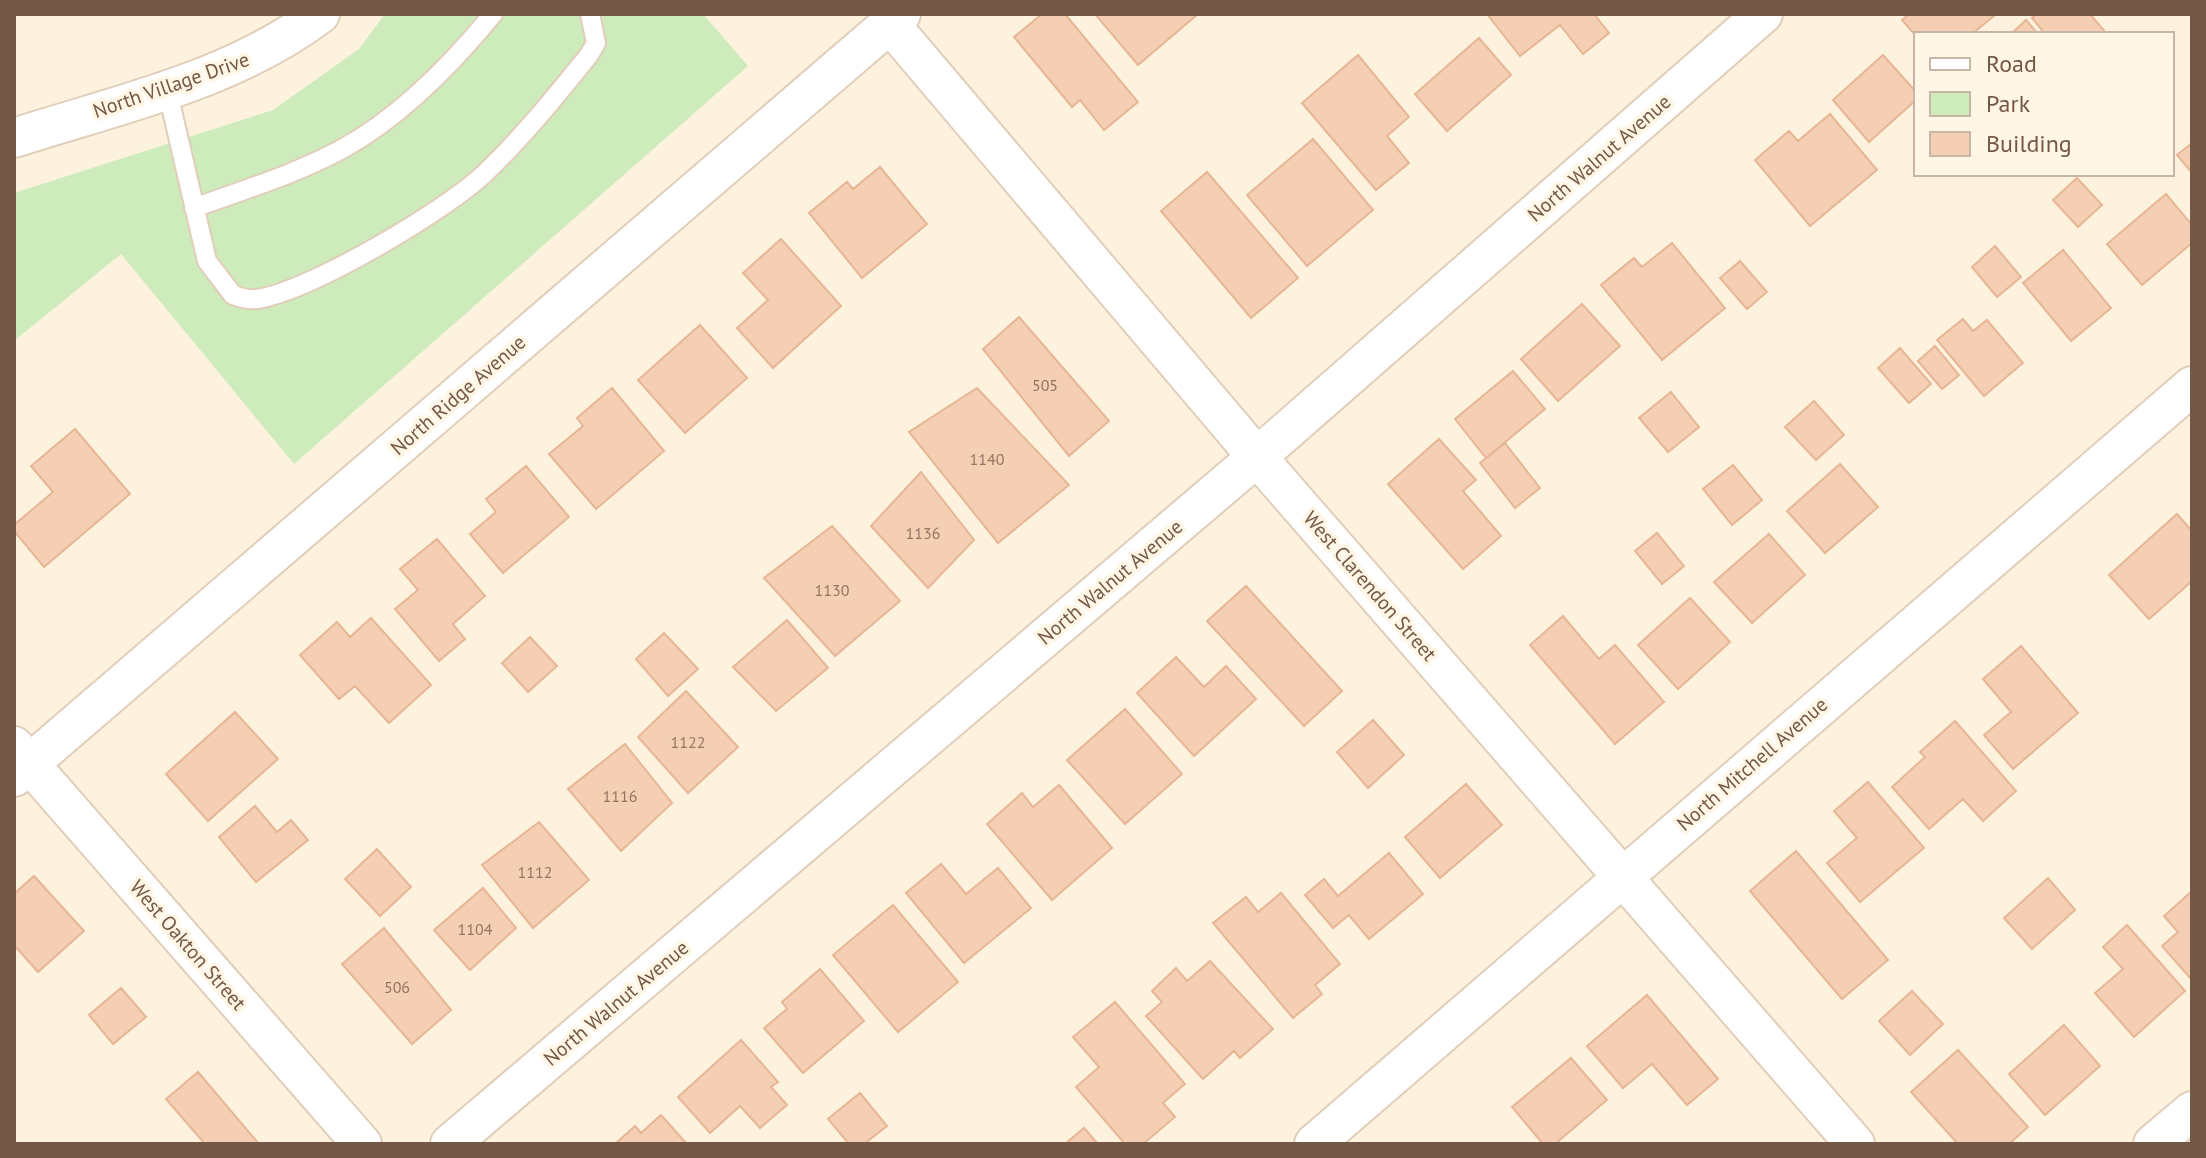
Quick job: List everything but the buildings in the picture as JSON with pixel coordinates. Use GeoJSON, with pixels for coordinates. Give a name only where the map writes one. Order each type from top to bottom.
{"type":"FeatureCollection","features":[{"type":"Feature","properties":{"kind":"street","name":"North Village Drive"},"geometry":{"type":"LineString","coordinates":[[14,138],[226,70],[282,43],[320,14]]}},
{"type":"Feature","properties":{"kind":"street","name":"North Walnut Avenue"},"geometry":{"type":"LineString","coordinates":[[450,1144],[1257,457],[1763,14]]}},
{"type":"Feature","properties":{"kind":"street","name":"West Clarendon Street"},"geometry":{"type":"LineString","coordinates":[[896,19],[1257,457],[1855,1144]]}},
{"type":"Feature","properties":{"kind":"street","name":"North Ridge Avenue"},"geometry":{"type":"LineString","coordinates":[[19,762],[896,19]]}},
{"type":"Feature","properties":{"kind":"street","name":"North Mitchell Avenue"},"geometry":{"type":"LineString","coordinates":[[1314,1144],[2192,386]]}},
{"type":"Feature","properties":{"kind":"street","name":"West Oakton Street"},"geometry":{"type":"LineString","coordinates":[[19,762],[362,1144]]}},
{"type":"Feature","properties":{"kind":"street"},"geometry":{"type":"LineString","coordinates":[[2153,1144],[2192,1111]]}},
{"type":"Feature","properties":{"kind":"lane"},"geometry":{"type":"LineString","coordinates":[[194,208],[344,148],[413,96],[493,14]]}},
{"type":"Feature","properties":{"kind":"lane"},"geometry":{"type":"LineString","coordinates":[[167,89],[207,261],[233,295],[257,299],[323,274],[424,219],[481,177],[534,123],[589,55],[596,43],[590,14]]}},
{"type":"Feature","properties":{"kind":"green space"},"geometry":{"type":"Polygon","coordinates":[[[385,14],[703,14],[748,66],[294,464],[121,254],[14,341],[14,193],[273,110],[359,49],[385,14]]]}}]}
